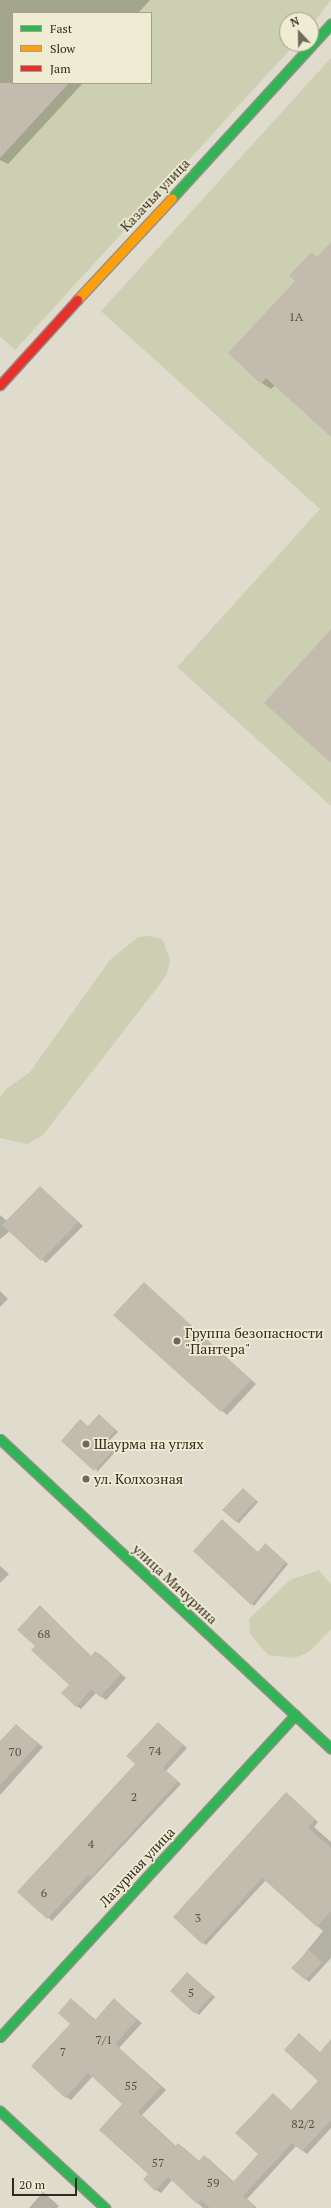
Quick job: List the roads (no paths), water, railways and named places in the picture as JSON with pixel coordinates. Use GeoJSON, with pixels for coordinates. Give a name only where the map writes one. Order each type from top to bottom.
{"type":"FeatureCollection","features":[{"type":"Feature","properties":{"kind":"street","name":"Казачья улица"},"geometry":{"type":"LineString","coordinates":[[0,385],[331,24]]}},
{"type":"Feature","properties":{"kind":"street","name":"улица Мичурина"},"geometry":{"type":"LineString","coordinates":[[0,1440],[331,1749]]}},
{"type":"Feature","properties":{"kind":"street","name":"Лазурная улица"},"geometry":{"type":"LineString","coordinates":[[0,2037],[295,1716]]}},
{"type":"Feature","properties":{"kind":"street"},"geometry":{"type":"LineString","coordinates":[[0,2111],[105,2208]]}},
{"type":"Feature","properties":{"kind":"place","name":"Группа безопасности \"Пантера\""},"geometry":{"type":"Point","coordinates":[177,1341]}},
{"type":"Feature","properties":{"kind":"place","name":"Шаурма на углях"},"geometry":{"type":"Point","coordinates":[86,1444]}},
{"type":"Feature","properties":{"kind":"place","name":"ул. Колхозная"},"geometry":{"type":"Point","coordinates":[86,1479]}}]}
